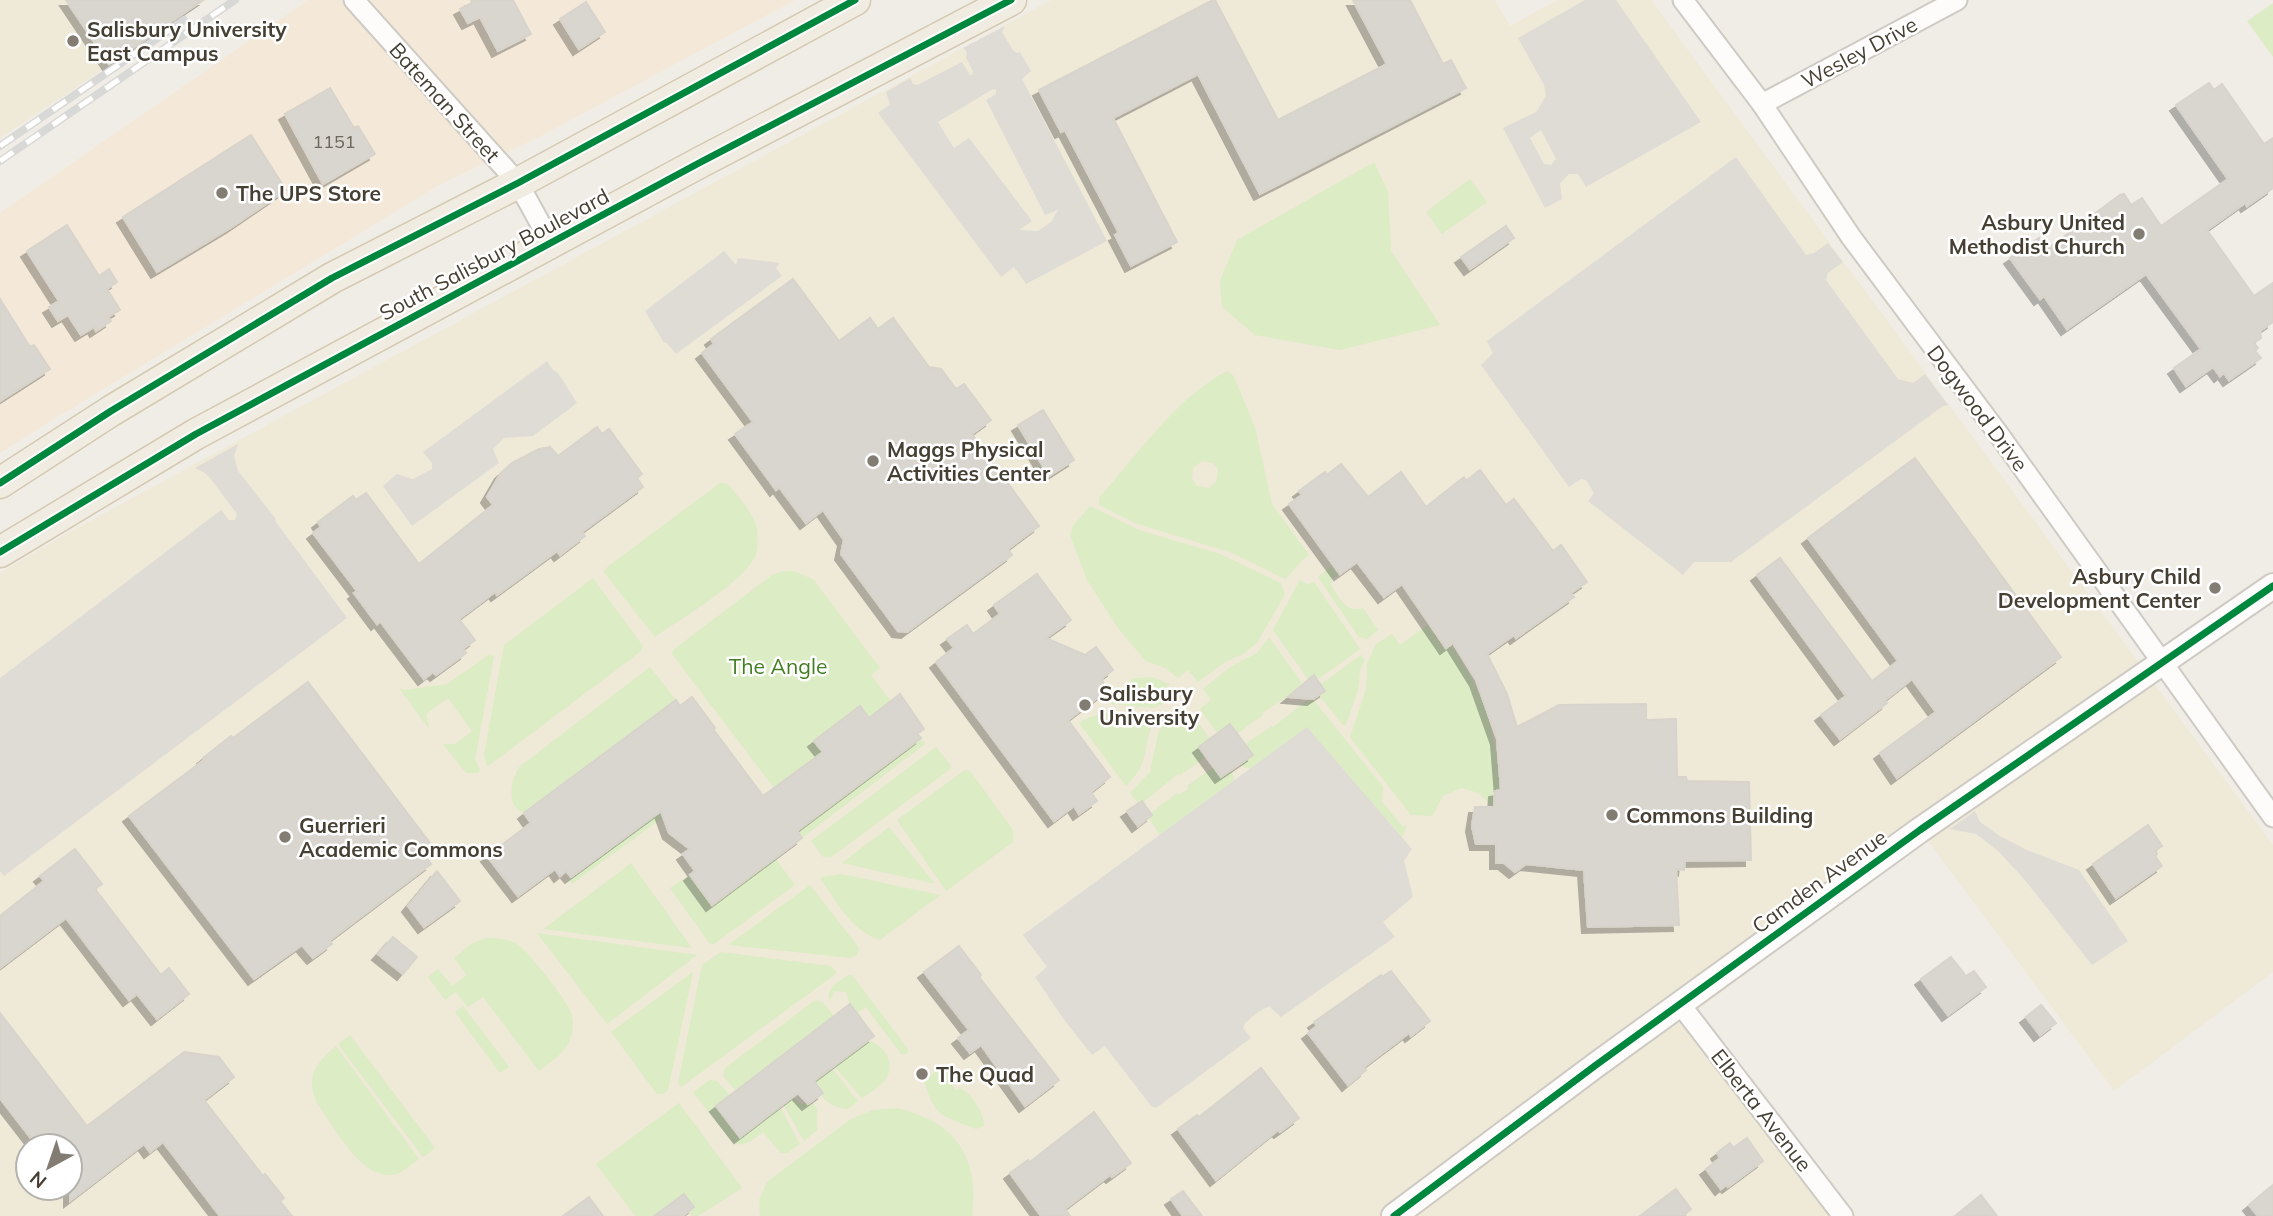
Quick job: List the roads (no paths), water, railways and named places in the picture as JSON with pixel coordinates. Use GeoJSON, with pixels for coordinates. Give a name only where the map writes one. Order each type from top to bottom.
{"type":"FeatureCollection","features":[{"type":"Feature","properties":{"kind":"main road"},"geometry":{"type":"LineString","coordinates":[[0,483],[111,411],[332,278],[517,183],[855,0]]}},
{"type":"Feature","properties":{"kind":"main road","name":"South Salisbury Boulevard"},"geometry":{"type":"LineString","coordinates":[[0,552],[192,437],[551,243],[1011,0]]}},
{"type":"Feature","properties":{"kind":"street","name":"Bateman Street"},"geometry":{"type":"LineString","coordinates":[[354,0],[517,183],[551,243]]}},
{"type":"Feature","properties":{"kind":"street","name":"Dogwood Drive"},"geometry":{"type":"LineString","coordinates":[[1683,0],[1762,104],[1852,237],[2008,447],[2273,817]]}},
{"type":"Feature","properties":{"kind":"street","name":"Wesley Drive"},"geometry":{"type":"LineString","coordinates":[[1762,104],[1957,0]]}},
{"type":"Feature","properties":{"kind":"street","name":"Camden Avenue"},"geometry":{"type":"LineString","coordinates":[[1394,1216],[1920,830],[2273,586]]}},
{"type":"Feature","properties":{"kind":"street","name":"Elberta Avenue"},"geometry":{"type":"LineString","coordinates":[[1680,1004],[1843,1216]]}},
{"type":"Feature","properties":{"kind":"railway"},"geometry":{"type":"LineString","coordinates":[[0,161],[235,0]]}},
{"type":"Feature","properties":{"kind":"railway"},"geometry":{"type":"LineString","coordinates":[[0,146],[184,20]]}},
{"type":"Feature","properties":{"kind":"place","name":"Salisbury University East Campus"},"geometry":{"type":"Point","coordinates":[73,41]}},
{"type":"Feature","properties":{"kind":"place","name":"The UPS Store"},"geometry":{"type":"Point","coordinates":[222,193]}},
{"type":"Feature","properties":{"kind":"place","name":"Asbury United Methodist Church"},"geometry":{"type":"Point","coordinates":[2139,234]}},
{"type":"Feature","properties":{"kind":"place","name":"Maggs Physical Activities Center"},"geometry":{"type":"Point","coordinates":[873,461]}},
{"type":"Feature","properties":{"kind":"place","name":"Asbury Child Development Center"},"geometry":{"type":"Point","coordinates":[2215,588]}},
{"type":"Feature","properties":{"kind":"place","name":"Salisbury University"},"geometry":{"type":"Point","coordinates":[1085,705]}},
{"type":"Feature","properties":{"kind":"place","name":"Commons Building"},"geometry":{"type":"Point","coordinates":[1612,815]}},
{"type":"Feature","properties":{"kind":"place","name":"Guerrieri Academic Commons"},"geometry":{"type":"Point","coordinates":[285,837]}},
{"type":"Feature","properties":{"kind":"place","name":"The Quad"},"geometry":{"type":"Point","coordinates":[922,1074]}},
{"type":"Feature","properties":{"kind":"park label","name":"The Angle"},"geometry":{"type":"Point","coordinates":[778,666]}}]}
